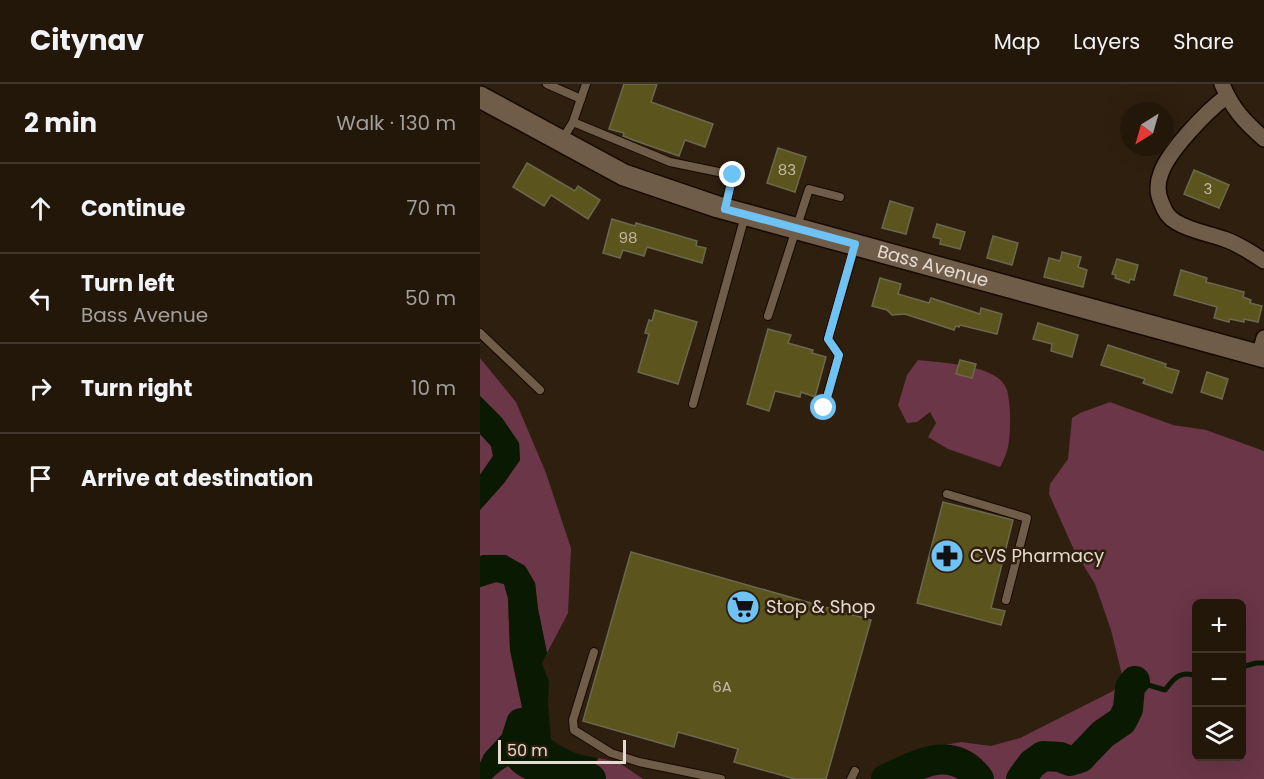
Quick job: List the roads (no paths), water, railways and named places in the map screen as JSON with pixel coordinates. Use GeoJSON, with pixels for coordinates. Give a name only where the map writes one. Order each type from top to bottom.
{"type":"FeatureCollection","features":[{"type":"Feature","properties":{"kind":"main road","name":"Bass Avenue"},"geometry":{"type":"LineString","coordinates":[[480,97],[624,175],[725,209],[1262,350]]}},
{"type":"Feature","properties":{"kind":"street"},"geometry":{"type":"LineString","coordinates":[[1225,90],[1229,102],[1245,122],[1264,139]]}},
{"type":"Feature","properties":{"kind":"street"},"geometry":{"type":"LineString","coordinates":[[1225,90],[1172,154],[1162,170],[1158,184],[1160,199],[1167,215],[1175,221],[1192,230],[1226,239],[1264,261]]}},
{"type":"Feature","properties":{"kind":"lane"},"geometry":{"type":"LineString","coordinates":[[547,84],[581,99]]}},
{"type":"Feature","properties":{"kind":"lane"},"geometry":{"type":"LineString","coordinates":[[561,141],[573,122],[586,84]]}},
{"type":"Feature","properties":{"kind":"lane"},"geometry":{"type":"LineString","coordinates":[[573,122],[670,162],[733,175],[725,209]]}},
{"type":"Feature","properties":{"kind":"lane"},"geometry":{"type":"LineString","coordinates":[[768,316],[809,189],[840,197]]}},
{"type":"Feature","properties":{"kind":"lane"},"geometry":{"type":"LineString","coordinates":[[693,404],[746,214]]}},
{"type":"Feature","properties":{"kind":"lane"},"geometry":{"type":"LineString","coordinates":[[824,408],[839,355],[828,339],[855,244]]}},
{"type":"Feature","properties":{"kind":"lane"},"geometry":{"type":"LineString","coordinates":[[480,333],[540,390]]}},
{"type":"Feature","properties":{"kind":"lane"},"geometry":{"type":"LineString","coordinates":[[946,494],[1027,518],[1006,600]]}},
{"type":"Feature","properties":{"kind":"lane"},"geometry":{"type":"LineString","coordinates":[[594,652],[573,720],[574,729],[611,753],[639,762],[720,779]]}},
{"type":"Feature","properties":{"kind":"waterway"},"geometry":{"type":"LineString","coordinates":[[1246,666],[1264,663]]}},
{"type":"Feature","properties":{"kind":"waterway"},"geometry":{"type":"LineString","coordinates":[[1135,681],[1165,690],[1178,676],[1192,674]]}},
{"type":"Feature","properties":{"kind":"waterway"},"geometry":{"type":"LineString","coordinates":[[1021,779],[1032,764],[1043,756],[1060,757],[1070,761],[1080,758],[1103,734],[1122,721],[1128,709],[1130,687],[1135,681]]}},
{"type":"Feature","properties":{"kind":"waterway"},"geometry":{"type":"LineString","coordinates":[[521,723],[516,742],[518,753],[524,761],[545,770],[591,779]]}},
{"type":"Feature","properties":{"kind":"waterway"},"geometry":{"type":"LineString","coordinates":[[886,779],[922,763],[946,759],[969,768],[979,779]]}},
{"type":"Feature","properties":{"kind":"place","name":"CVS Pharmacy"},"geometry":{"type":"Point","coordinates":[947,556]}},
{"type":"Feature","properties":{"kind":"place","name":"Stop & Shop"},"geometry":{"type":"Point","coordinates":[743,607]}}]}
